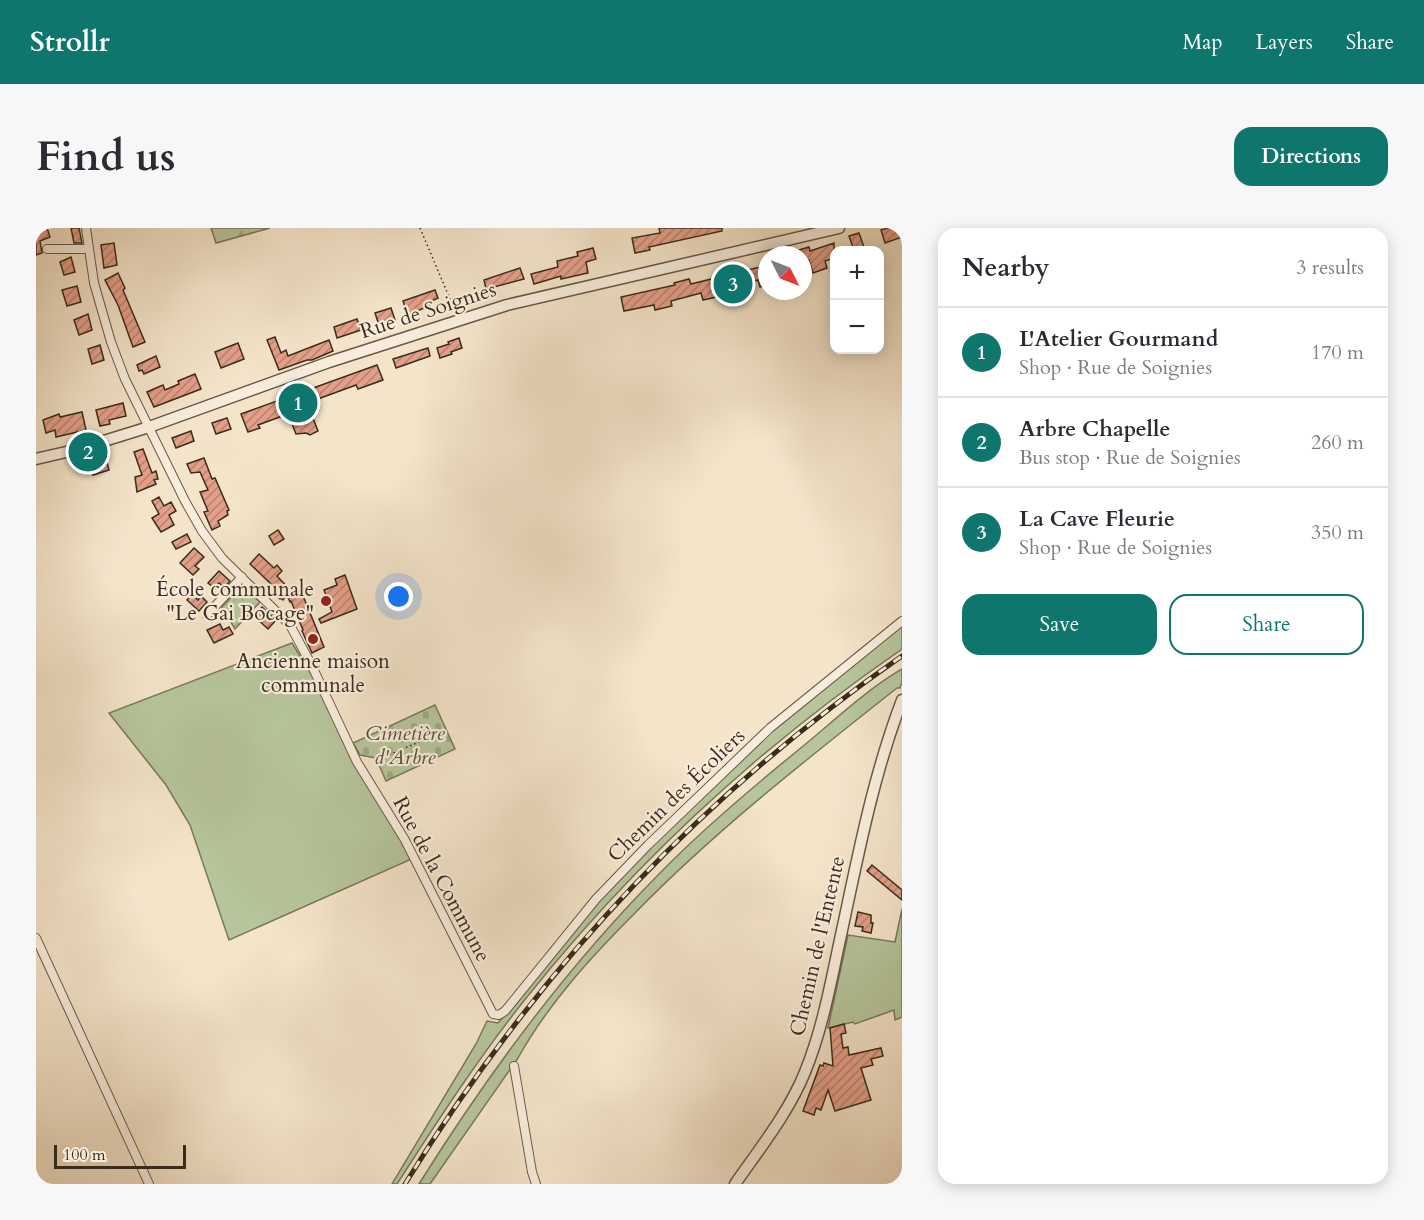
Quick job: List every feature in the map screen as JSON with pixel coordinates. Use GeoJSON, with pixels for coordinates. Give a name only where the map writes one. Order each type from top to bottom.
{"type":"FeatureCollection","features":[{"type":"Feature","properties":{"kind":"street","name":"Rue de la Commune"},"geometry":{"type":"LineString","coordinates":[[86,228],[94,284],[111,342],[125,379],[202,531],[222,558],[277,610],[298,638],[357,762],[405,840],[488,1006],[496,1015]]}},
{"type":"Feature","properties":{"kind":"street","name":"Rue de Soignies"},"geometry":{"type":"LineString","coordinates":[[36,459],[149,428],[329,362],[507,305],[839,228]]}},
{"type":"Feature","properties":{"kind":"street"},"geometry":{"type":"LineString","coordinates":[[47,249],[89,249]]}},
{"type":"Feature","properties":{"kind":"street"},"geometry":{"type":"LineString","coordinates":[[207,615],[242,577]]}},
{"type":"Feature","properties":{"kind":"street","name":"Chemin des Écoliers"},"geometry":{"type":"LineString","coordinates":[[496,1015],[505,1011],[596,899],[670,823],[770,728],[902,621]]}},
{"type":"Feature","properties":{"kind":"street","name":"Chemin de l'Entente"},"geometry":{"type":"LineString","coordinates":[[735,1184],[783,1115],[810,1059],[825,1012],[872,792],[902,700]]}},
{"type":"Feature","properties":{"kind":"street"},"geometry":{"type":"LineString","coordinates":[[36,938],[149,1184]]}},
{"type":"Feature","properties":{"kind":"street"},"geometry":{"type":"LineString","coordinates":[[514,1066],[536,1184]]}},
{"type":"Feature","properties":{"kind":"path"},"geometry":{"type":"LineString","coordinates":[[420,228],[459,320]]}},
{"type":"Feature","properties":{"kind":"path"},"geometry":{"type":"LineString","coordinates":[[377,760],[440,732]]}},
{"type":"Feature","properties":{"kind":"green space"},"geometry":{"type":"Polygon","coordinates":[[[211,228],[270,228],[216,243],[211,228]]]}},
{"type":"Feature","properties":{"kind":"green space"},"geometry":{"type":"Polygon","coordinates":[[[242,586],[260,602],[235,629],[222,607],[242,586]]]}},
{"type":"Feature","properties":{"kind":"green space"},"geometry":{"type":"Polygon","coordinates":[[[902,625],[902,649],[799,725],[750,766],[655,854],[611,900],[509,1020],[459,1089],[397,1184],[392,1184],[476,1044],[487,1021],[498,1023],[601,898],[648,849],[745,756],[804,702],[902,625]]]}},
{"type":"Feature","properties":{"kind":"green space"},"geometry":{"type":"Polygon","coordinates":[[[292,643],[331,706],[348,743],[414,858],[229,940],[190,825],[166,785],[109,713],[292,643]]]}},
{"type":"Feature","properties":{"kind":"green space"},"geometry":{"type":"Polygon","coordinates":[[[902,669],[900,688],[897,688],[762,796],[666,882],[602,947],[543,1019],[430,1184],[419,1184],[473,1101],[532,1020],[628,906],[679,854],[731,807],[863,696],[902,669]]]}},
{"type":"Feature","properties":{"kind":"green space","name":"Cimetière d'Arbre"},"geometry":{"type":"Polygon","coordinates":[[[435,705],[455,749],[386,781],[376,758],[360,755],[353,743],[435,705]]]}},
{"type":"Feature","properties":{"kind":"green space"},"geometry":{"type":"Polygon","coordinates":[[[902,909],[902,1017],[895,1020],[894,1010],[855,1024],[853,1022],[828,1028],[848,935],[895,942],[902,909]]]}},
{"type":"Feature","properties":{"kind":"building"},"geometry":{"type":"Polygon","coordinates":[[[36,228],[47,228],[50,237],[40,241],[42,253],[36,255],[36,228]]]}},
{"type":"Feature","properties":{"kind":"building"},"geometry":{"type":"Polygon","coordinates":[[[71,228],[79,228],[82,243],[74,243],[71,228]]]}},
{"type":"Feature","properties":{"kind":"building"},"geometry":{"type":"Polygon","coordinates":[[[659,228],[722,228],[722,231],[649,247],[650,250],[635,253],[632,238],[660,233],[659,228]]]}},
{"type":"Feature","properties":{"kind":"building"},"geometry":{"type":"Polygon","coordinates":[[[902,228],[902,237],[885,243],[881,230],[902,228]]]}},
{"type":"Feature","properties":{"kind":"building"},"geometry":{"type":"Polygon","coordinates":[[[859,233],[864,246],[853,246],[849,236],[859,233]]]}},
{"type":"Feature","properties":{"kind":"building"},"geometry":{"type":"Polygon","coordinates":[[[114,243],[117,265],[104,268],[101,245],[114,243]]]}},
{"type":"Feature","properties":{"kind":"building"},"geometry":{"type":"Polygon","coordinates":[[[834,243],[834,246],[830,246],[830,259],[825,261],[827,268],[813,273],[812,250],[834,243]]]}},
{"type":"Feature","properties":{"kind":"building"},"geometry":{"type":"Polygon","coordinates":[[[593,248],[596,259],[586,262],[588,273],[561,279],[561,276],[534,284],[531,274],[558,267],[557,261],[578,256],[577,252],[593,248]]]}},
{"type":"Feature","properties":{"kind":"building"},"geometry":{"type":"Polygon","coordinates":[[[71,257],[75,272],[64,275],[60,262],[71,257]]]}},
{"type":"Feature","properties":{"kind":"building"},"geometry":{"type":"Polygon","coordinates":[[[758,267],[758,280],[739,285],[741,291],[703,300],[701,293],[671,301],[672,306],[655,310],[654,305],[624,311],[621,297],[675,285],[674,283],[689,279],[691,284],[758,267]]]}},
{"type":"Feature","properties":{"kind":"building"},"geometry":{"type":"Polygon","coordinates":[[[520,268],[524,279],[486,289],[484,280],[520,268]]]}},
{"type":"Feature","properties":{"kind":"building"},"geometry":{"type":"Polygon","coordinates":[[[118,273],[145,342],[133,347],[118,305],[105,280],[118,273]]]}},
{"type":"Feature","properties":{"kind":"building"},"geometry":{"type":"Polygon","coordinates":[[[77,286],[81,302],[67,306],[62,290],[77,286]]]}},
{"type":"Feature","properties":{"kind":"building"},"geometry":{"type":"Polygon","coordinates":[[[435,290],[438,298],[429,302],[431,305],[408,315],[403,301],[435,290]]]}},
{"type":"Feature","properties":{"kind":"building"},"geometry":{"type":"Polygon","coordinates":[[[391,308],[395,320],[379,325],[375,313],[391,308]]]}},
{"type":"Feature","properties":{"kind":"building"},"geometry":{"type":"Polygon","coordinates":[[[88,314],[92,330],[79,335],[74,320],[88,314]]]}},
{"type":"Feature","properties":{"kind":"building"},"geometry":{"type":"Polygon","coordinates":[[[357,319],[361,330],[337,338],[334,327],[357,319]]]}},
{"type":"Feature","properties":{"kind":"building"},"geometry":{"type":"Polygon","coordinates":[[[275,337],[281,353],[286,350],[288,356],[329,340],[333,351],[279,370],[267,340],[275,337]]]}},
{"type":"Feature","properties":{"kind":"building"},"geometry":{"type":"Polygon","coordinates":[[[459,338],[462,348],[440,358],[437,348],[459,338]]]}},
{"type":"Feature","properties":{"kind":"building"},"geometry":{"type":"Polygon","coordinates":[[[238,343],[244,359],[221,368],[215,352],[238,343]]]}},
{"type":"Feature","properties":{"kind":"building"},"geometry":{"type":"Polygon","coordinates":[[[100,345],[104,360],[92,364],[88,349],[100,345]]]}},
{"type":"Feature","properties":{"kind":"building"},"geometry":{"type":"Polygon","coordinates":[[[428,348],[430,356],[396,368],[393,359],[428,348]]]}},
{"type":"Feature","properties":{"kind":"building"},"geometry":{"type":"Polygon","coordinates":[[[156,356],[160,367],[144,374],[142,370],[139,371],[137,365],[156,356]]]}},
{"type":"Feature","properties":{"kind":"building"},"geometry":{"type":"Polygon","coordinates":[[[377,365],[383,380],[358,389],[356,385],[307,403],[318,431],[310,435],[296,434],[288,414],[258,425],[260,428],[248,432],[241,414],[377,365]]]}},
{"type":"Feature","properties":{"kind":"building"},"geometry":{"type":"Polygon","coordinates":[[[195,374],[201,389],[154,407],[147,392],[163,385],[165,390],[179,384],[178,381],[195,374]]]}},
{"type":"Feature","properties":{"kind":"building"},"geometry":{"type":"Polygon","coordinates":[[[123,403],[126,416],[109,420],[110,424],[100,426],[96,410],[123,403]]]}},
{"type":"Feature","properties":{"kind":"building"},"geometry":{"type":"Polygon","coordinates":[[[82,412],[86,430],[56,437],[55,430],[46,433],[43,420],[59,414],[60,417],[82,412]]]}},
{"type":"Feature","properties":{"kind":"building"},"geometry":{"type":"Polygon","coordinates":[[[227,418],[231,429],[216,434],[212,423],[227,418]]]}},
{"type":"Feature","properties":{"kind":"building"},"geometry":{"type":"Polygon","coordinates":[[[191,431],[194,441],[176,448],[172,438],[191,431]]]}},
{"type":"Feature","properties":{"kind":"building"},"geometry":{"type":"Polygon","coordinates":[[[143,449],[152,473],[156,471],[158,479],[154,480],[156,484],[137,492],[135,477],[142,475],[134,452],[143,449]]]}},
{"type":"Feature","properties":{"kind":"building"},"geometry":{"type":"Polygon","coordinates":[[[204,458],[212,479],[215,478],[229,510],[228,515],[218,521],[220,526],[212,530],[204,512],[208,511],[200,492],[208,490],[200,472],[191,473],[187,464],[204,458]]]}},
{"type":"Feature","properties":{"kind":"building"},"geometry":{"type":"Polygon","coordinates":[[[106,459],[109,470],[93,475],[92,472],[89,473],[87,465],[106,459]]]}},
{"type":"Feature","properties":{"kind":"building"},"geometry":{"type":"Polygon","coordinates":[[[159,497],[164,506],[171,502],[176,511],[169,515],[174,525],[161,532],[152,518],[159,514],[152,501],[159,497]]]}},
{"type":"Feature","properties":{"kind":"building"},"geometry":{"type":"Polygon","coordinates":[[[278,530],[284,539],[274,545],[269,536],[278,530]]]}},
{"type":"Feature","properties":{"kind":"building"},"geometry":{"type":"Polygon","coordinates":[[[187,534],[191,542],[176,549],[172,542],[187,534]]]}},
{"type":"Feature","properties":{"kind":"building"},"geometry":{"type":"Polygon","coordinates":[[[194,548],[204,557],[195,566],[199,569],[193,575],[180,563],[194,548]]]}},
{"type":"Feature","properties":{"kind":"building"},"geometry":{"type":"Polygon","coordinates":[[[259,554],[274,568],[277,565],[282,571],[277,576],[294,594],[301,591],[324,647],[312,653],[287,595],[283,600],[280,599],[267,587],[271,584],[250,564],[259,554]]]}},
{"type":"Feature","properties":{"kind":"building"},"geometry":{"type":"Polygon","coordinates":[[[219,571],[230,581],[224,588],[219,583],[214,588],[208,583],[219,571]]]}},
{"type":"Feature","properties":{"kind":"building"},"geometry":{"type":"Polygon","coordinates":[[[345,575],[357,609],[321,623],[319,619],[332,612],[324,590],[337,585],[335,579],[345,575]]]}},
{"type":"Feature","properties":{"kind":"building"},"geometry":{"type":"Polygon","coordinates":[[[192,594],[198,600],[201,596],[207,602],[199,611],[187,600],[192,594]]]}},
{"type":"Feature","properties":{"kind":"building"},"geometry":{"type":"Polygon","coordinates":[[[262,607],[276,620],[268,629],[254,616],[262,607]]]}},
{"type":"Feature","properties":{"kind":"building"},"geometry":{"type":"Polygon","coordinates":[[[220,624],[223,630],[229,627],[233,634],[214,643],[207,630],[220,624]]]}},
{"type":"Feature","properties":{"kind":"building"},"geometry":{"type":"Polygon","coordinates":[[[872,865],[902,890],[902,900],[867,871],[872,865]]]}},
{"type":"Feature","properties":{"kind":"building"},"geometry":{"type":"Polygon","coordinates":[[[858,912],[871,915],[871,923],[873,923],[871,933],[862,931],[863,927],[855,926],[858,912]]]}},
{"type":"Feature","properties":{"kind":"building"},"geometry":{"type":"Polygon","coordinates":[[[844,1024],[846,1033],[841,1034],[843,1048],[848,1047],[849,1055],[881,1048],[883,1056],[871,1059],[873,1065],[861,1068],[871,1100],[835,1111],[828,1090],[821,1110],[816,1108],[814,1115],[803,1111],[820,1065],[823,1066],[824,1063],[833,1066],[830,1028],[844,1024]]]}},
{"type":"Feature","properties":{"kind":"railway"},"geometry":{"type":"LineString","coordinates":[[405,1184],[455,1107],[509,1032],[566,961],[626,894],[689,829],[757,768],[827,711],[902,656]]}},
{"type":"Feature","properties":{"kind":"place","name":"La Cave Fleurie"},"geometry":{"type":"Point","coordinates":[733,284]}},
{"type":"Feature","properties":{"kind":"place","name":"L'Atelier Gourmand"},"geometry":{"type":"Point","coordinates":[298,403]}},
{"type":"Feature","properties":{"kind":"place","name":"Arbre Chapelle"},"geometry":{"type":"Point","coordinates":[88,452]}},
{"type":"Feature","properties":{"kind":"place","name":"École communale \"Le Gai Bocage\""},"geometry":{"type":"Point","coordinates":[326,601]}},
{"type":"Feature","properties":{"kind":"place","name":"Ancienne maison communale"},"geometry":{"type":"Point","coordinates":[313,639]}}]}
